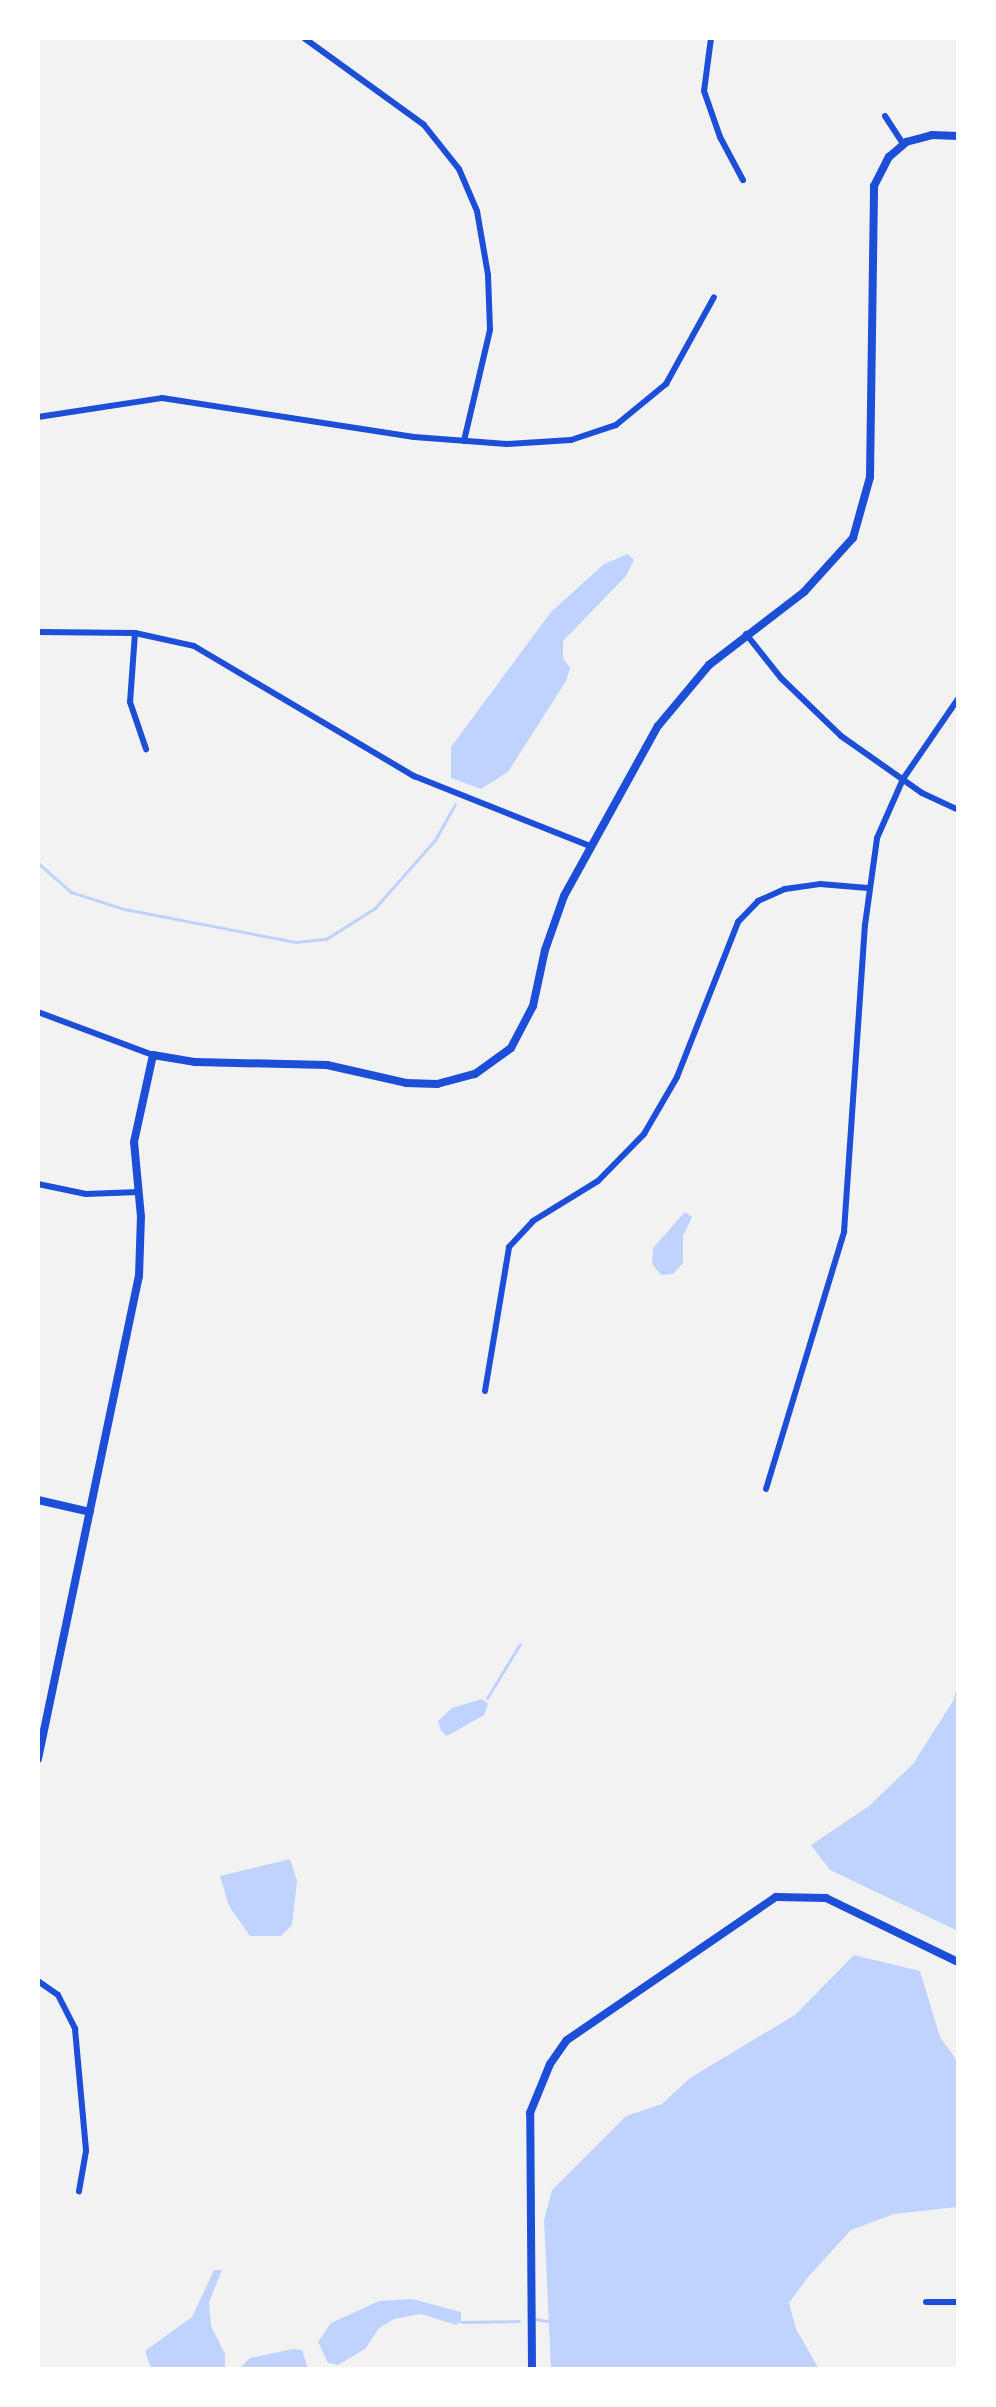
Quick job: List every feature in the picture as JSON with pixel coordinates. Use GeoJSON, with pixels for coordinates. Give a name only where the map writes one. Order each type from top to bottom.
{"type":"FeatureCollection","features":[{"type":"Feature","properties":{"kind":"street"},"geometry":{"type":"LineString","coordinates":[[304,38],[424,125],[459,169],[477,211],[488,275],[490,330],[464,441]]}},
{"type":"Feature","properties":{"kind":"street"},"geometry":{"type":"LineString","coordinates":[[711,38],[704,91],[720,137],[743,180]]}},
{"type":"Feature","properties":{"kind":"street"},"geometry":{"type":"LineString","coordinates":[[885,116],[903,144]]}},
{"type":"Feature","properties":{"kind":"street"},"geometry":{"type":"LineString","coordinates":[[38,1012],[153,1055],[195,1062],[327,1065],[415,1084],[446,1084],[475,1074],[505,1054],[525,1025],[559,909],[590,846],[668,713],[709,665],[829,570],[846,549],[864,511],[871,465],[872,196],[882,169],[903,144],[932,135],[958,136]]}},
{"type":"Feature","properties":{"kind":"street"},"geometry":{"type":"LineString","coordinates":[[38,417],[162,398],[349,430],[464,441],[547,443],[608,430],[666,384],[714,297]]}},
{"type":"Feature","properties":{"kind":"street"},"geometry":{"type":"LineString","coordinates":[[38,632],[135,633],[180,642],[222,658],[320,724],[406,772],[590,846]]}},
{"type":"Feature","properties":{"kind":"street"},"geometry":{"type":"LineString","coordinates":[[135,633],[130,702],[146,749]]}},
{"type":"Feature","properties":{"kind":"street"},"geometry":{"type":"LineString","coordinates":[[746,634],[814,712],[903,779],[958,810]]}},
{"type":"Feature","properties":{"kind":"street"},"geometry":{"type":"LineString","coordinates":[[766,1489],[844,1232],[868,888],[880,827],[903,779],[958,699]]}},
{"type":"Feature","properties":{"kind":"street"},"geometry":{"type":"LineString","coordinates":[[485,1391],[509,1247],[533,1221],[598,1181],[644,1134],[677,1077],[738,922],[758,901],[785,889],[820,884],[868,888]]}},
{"type":"Feature","properties":{"kind":"street"},"geometry":{"type":"LineString","coordinates":[[38,1759],[139,1276],[139,1192],[134,1142],[153,1055]]}},
{"type":"Feature","properties":{"kind":"street"},"geometry":{"type":"LineString","coordinates":[[38,1184],[74,1193],[139,1192]]}},
{"type":"Feature","properties":{"kind":"street"},"geometry":{"type":"LineString","coordinates":[[38,1500],[90,1512]]}},
{"type":"Feature","properties":{"kind":"street"},"geometry":{"type":"LineString","coordinates":[[532,2369],[530,2113],[550,2064],[567,2040],[776,1897],[826,1898],[958,1962]]}},
{"type":"Feature","properties":{"kind":"street"},"geometry":{"type":"LineString","coordinates":[[38,1981],[58,1995],[75,2029],[86,2151],[79,2191]]}},
{"type":"Feature","properties":{"kind":"street"},"geometry":{"type":"LineString","coordinates":[[926,2302],[958,2302]]}},
{"type":"Feature","properties":{"kind":"water"},"geometry":{"type":"Polygon","coordinates":[[[628,554],[634,560],[626,576],[563,641],[563,658],[570,668],[566,681],[508,772],[481,789],[451,778],[451,747],[551,612],[604,564],[628,554]]]}},
{"type":"Feature","properties":{"kind":"water"},"geometry":{"type":"Polygon","coordinates":[[[685,1212],[692,1217],[683,1236],[683,1263],[673,1274],[661,1275],[652,1264],[653,1248],[685,1212]]]}},
{"type":"Feature","properties":{"kind":"water"},"geometry":{"type":"Polygon","coordinates":[[[958,1684],[958,1931],[830,1870],[811,1845],[869,1806],[913,1764],[953,1701],[958,1684]]]}},
{"type":"Feature","properties":{"kind":"water"},"geometry":{"type":"Polygon","coordinates":[[[482,1699],[488,1704],[484,1715],[447,1736],[441,1731],[438,1721],[452,1708],[482,1699]]]}},
{"type":"Feature","properties":{"kind":"water"},"geometry":{"type":"Polygon","coordinates":[[[290,1859],[297,1881],[292,1925],[281,1936],[250,1936],[229,1906],[220,1876],[290,1859]]]}},
{"type":"Feature","properties":{"kind":"water"},"geometry":{"type":"Polygon","coordinates":[[[854,1955],[920,1971],[940,2037],[958,2062],[958,2207],[894,2214],[851,2230],[808,2277],[789,2303],[796,2329],[819,2369],[551,2369],[544,2220],[552,2190],[626,2116],[662,2104],[690,2078],[795,2015],[854,1955]]]}},
{"type":"Feature","properties":{"kind":"water"},"geometry":{"type":"Polygon","coordinates":[[[214,2270],[222,2270],[209,2302],[211,2326],[225,2354],[225,2369],[151,2369],[145,2351],[192,2317],[214,2270]]]}},
{"type":"Feature","properties":{"kind":"water"},"geometry":{"type":"Polygon","coordinates":[[[412,2299],[461,2312],[461,2322],[456,2325],[421,2314],[394,2319],[379,2328],[365,2349],[338,2365],[328,2363],[318,2342],[331,2323],[379,2301],[412,2299]]]}},
{"type":"Feature","properties":{"kind":"water"},"geometry":{"type":"Polygon","coordinates":[[[302,2350],[308,2369],[239,2369],[250,2358],[302,2350]]]}},
{"type":"Feature","properties":{"kind":"waterway"},"geometry":{"type":"LineString","coordinates":[[38,863],[71,892],[124,909],[296,942],[326,939],[375,908],[435,840],[455,804]]}},
{"type":"Feature","properties":{"kind":"waterway"},"geometry":{"type":"LineString","coordinates":[[487,1698],[520,1644]]}},
{"type":"Feature","properties":{"kind":"waterway"},"geometry":{"type":"LineString","coordinates":[[536,2319],[551,2322]]}},
{"type":"Feature","properties":{"kind":"waterway"},"geometry":{"type":"LineString","coordinates":[[461,2322],[519,2321]]}}]}
